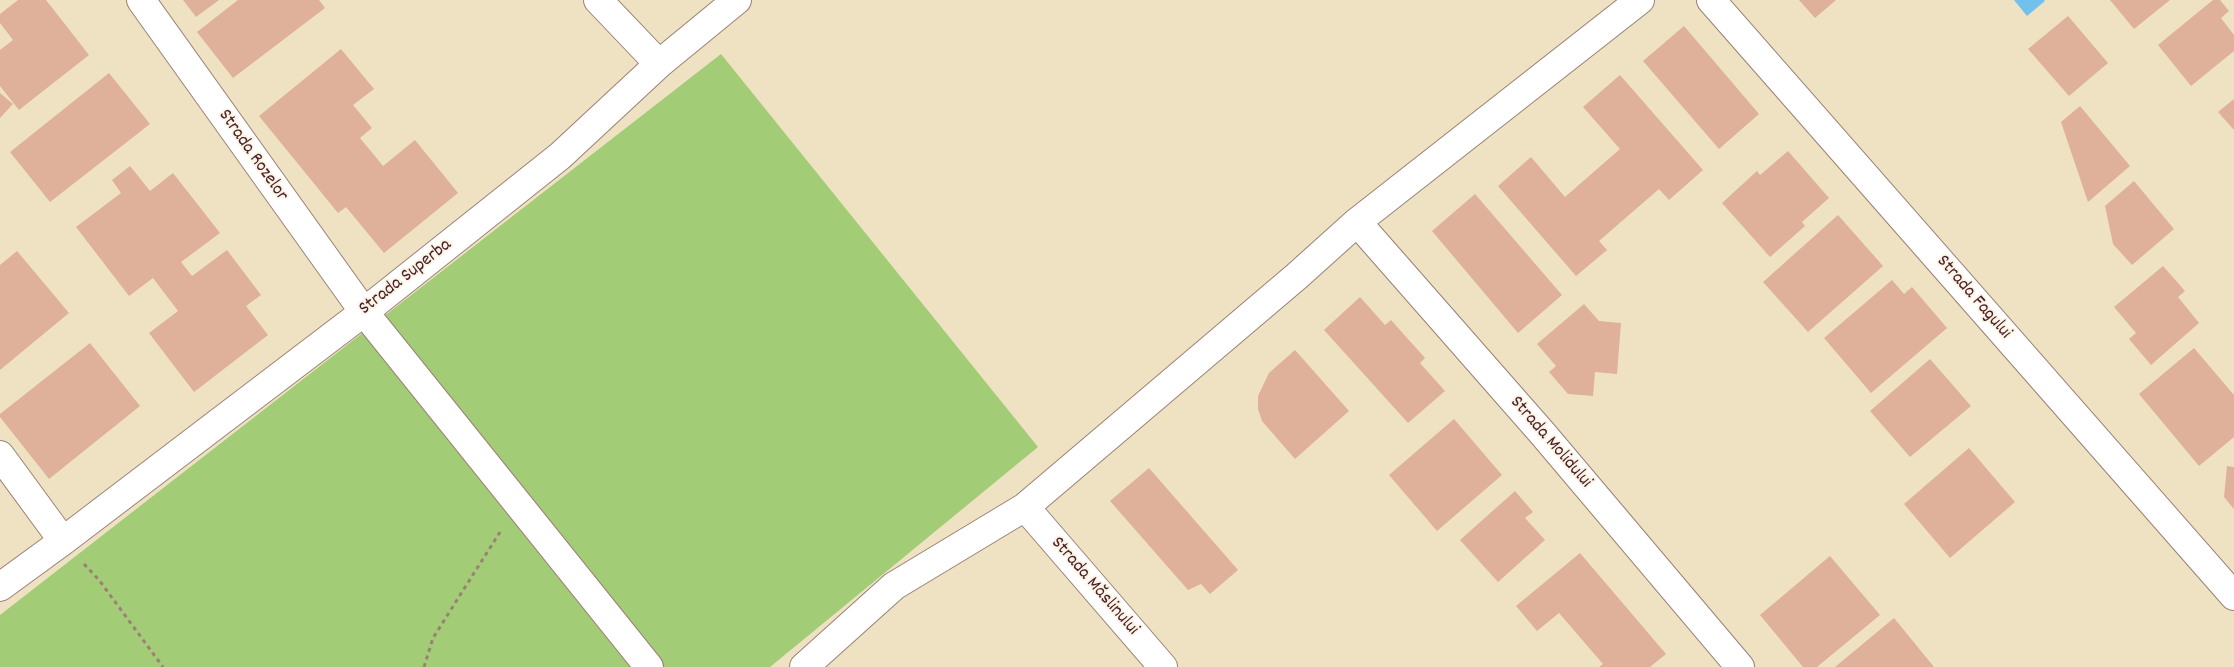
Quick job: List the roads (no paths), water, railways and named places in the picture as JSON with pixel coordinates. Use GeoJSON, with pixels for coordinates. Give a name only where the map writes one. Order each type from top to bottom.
{"type":"FeatureCollection","features":[{"type":"Feature","properties":{"kind":"street","name":"Strada Rozelor"},"geometry":{"type":"LineString","coordinates":[[141,0],[364,312],[649,667]]}},
{"type":"Feature","properties":{"kind":"street"},"geometry":{"type":"LineString","coordinates":[[598,0],[659,64]]}},
{"type":"Feature","properties":{"kind":"street","name":"Strada Superba"},"geometry":{"type":"LineString","coordinates":[[0,587],[63,542],[364,312],[560,156],[659,64],[737,0]]}},
{"type":"Feature","properties":{"kind":"street"},"geometry":{"type":"LineString","coordinates":[[804,667],[894,586],[1025,507],[1297,276],[1356,222],[1640,0]]}},
{"type":"Feature","properties":{"kind":"street","name":"Strada Fagului"},"geometry":{"type":"LineString","coordinates":[[1711,0],[2234,596]]}},
{"type":"Feature","properties":{"kind":"street","name":"Strada Molidului"},"geometry":{"type":"LineString","coordinates":[[1356,222],[1543,434],[1740,667]]}},
{"type":"Feature","properties":{"kind":"street"},"geometry":{"type":"LineString","coordinates":[[0,454],[63,542]]}},
{"type":"Feature","properties":{"kind":"street","name":"Strada Măslinului"},"geometry":{"type":"LineString","coordinates":[[1025,507],[1164,667]]}},
{"type":"Feature","properties":{"kind":"water"},"geometry":{"type":"Polygon","coordinates":[[[2014,0],[2044,0],[2045,1],[2027,16],[2014,0]]]}}]}
